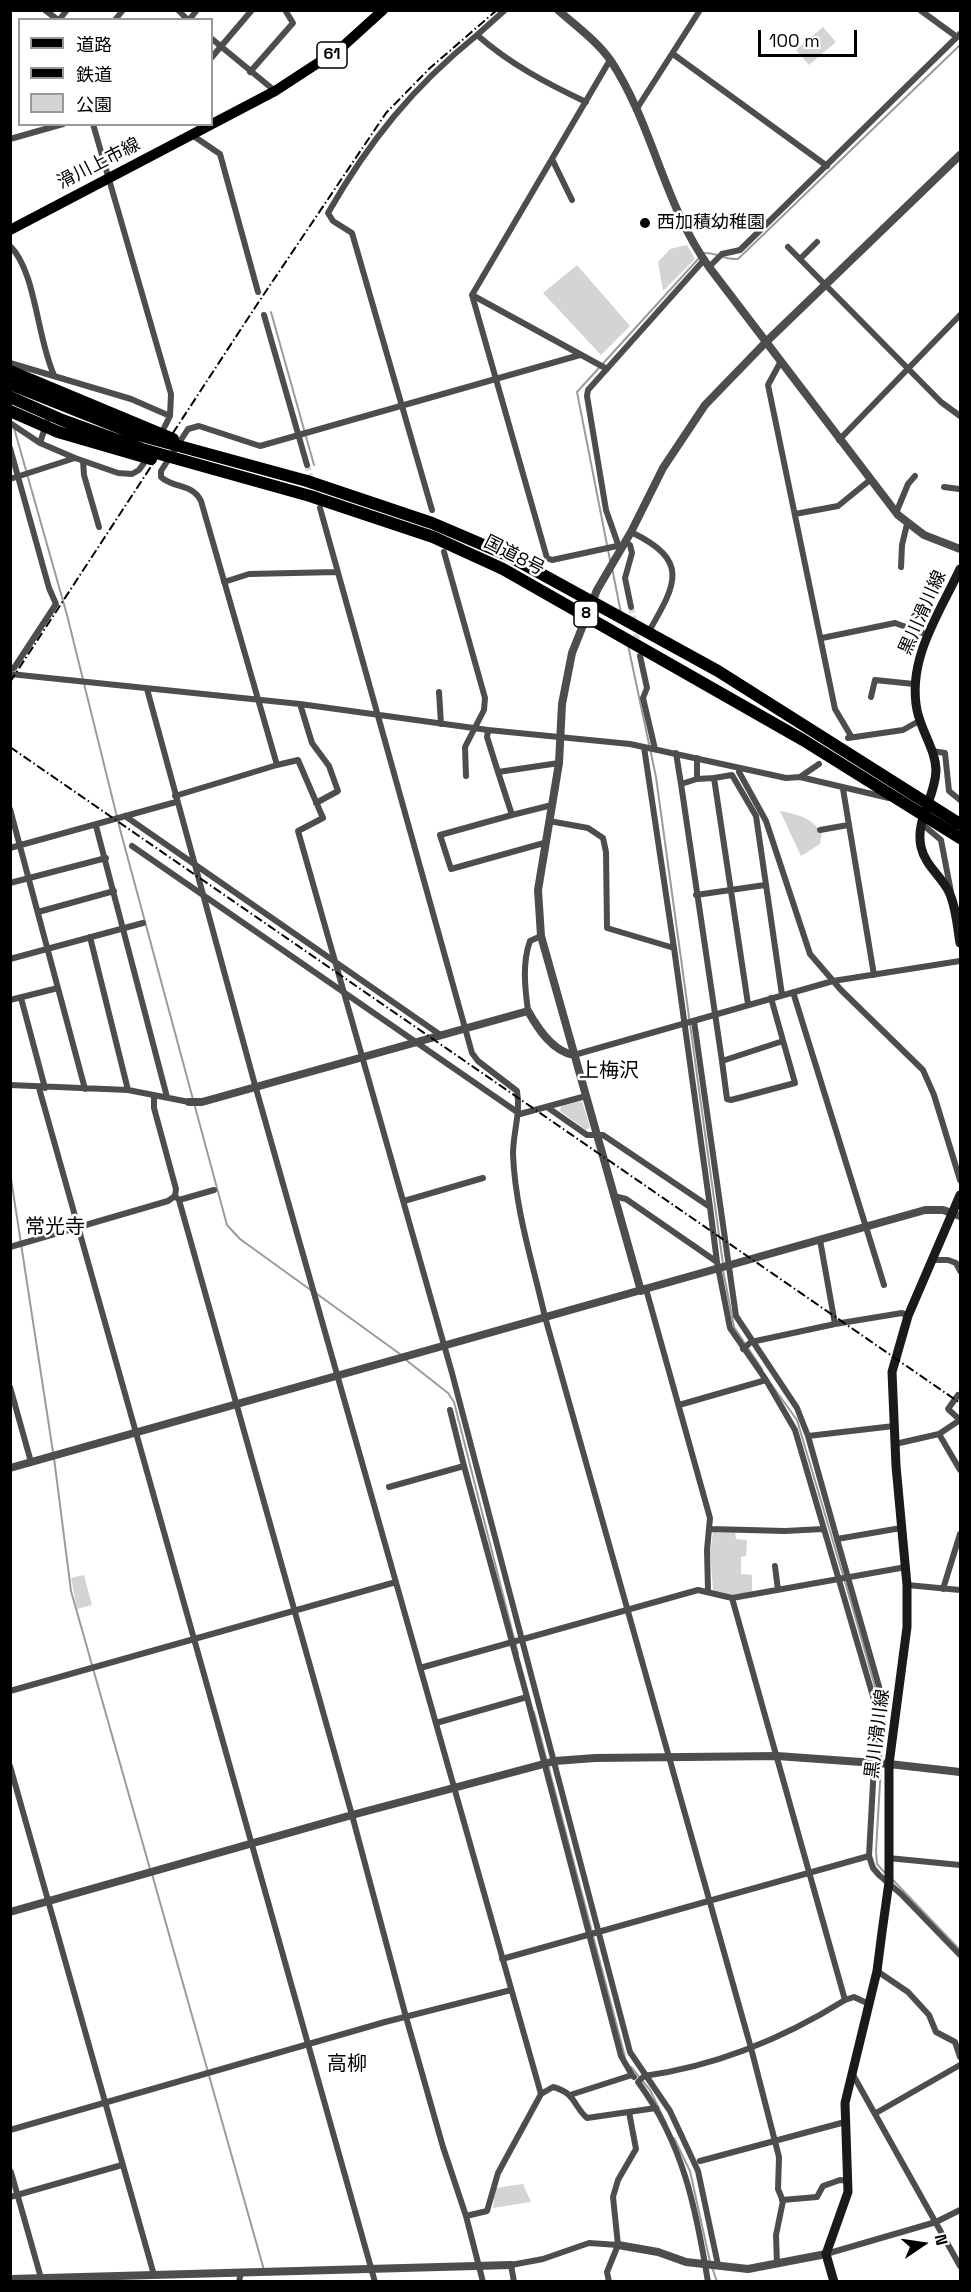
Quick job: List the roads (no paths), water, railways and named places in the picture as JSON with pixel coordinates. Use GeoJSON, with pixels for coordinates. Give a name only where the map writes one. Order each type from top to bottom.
{"type":"FeatureCollection","features":[{"type":"Feature","properties":{"kind":"highway","name":"8"},"geometry":{"type":"LineString","coordinates":[[12,372],[75,396],[146,443]]}},
{"type":"Feature","properties":{"kind":"highway","name":"8"},"geometry":{"type":"LineString","coordinates":[[12,372],[63,420]]}},
{"type":"Feature","properties":{"kind":"highway","name":"8"},"geometry":{"type":"LineString","coordinates":[[10,397],[63,420],[210,462]]}},
{"type":"Feature","properties":{"kind":"highway","name":"8"},"geometry":{"type":"LineString","coordinates":[[12,415],[63,420],[210,462]]}},
{"type":"Feature","properties":{"kind":"highway","name":"国道8号"},"geometry":{"type":"LineString","coordinates":[[210,462],[307,481],[432,523],[507,555],[588,608],[960,838]]}},
{"type":"Feature","properties":{"kind":"highway","name":"国道8号"},"geometry":{"type":"LineString","coordinates":[[588,608],[648,633],[718,671],[808,726],[924,815],[960,824]]}},
{"type":"Feature","properties":{"kind":"main road","name":"滑川上市線"},"geometry":{"type":"LineString","coordinates":[[213,124],[275,91],[340,48],[383,10]]}},
{"type":"Feature","properties":{"kind":"main road","name":"滑川上市線"},"geometry":{"type":"LineString","coordinates":[[10,230],[209,126]]}},
{"type":"Feature","properties":{"kind":"main road","name":"黒川滑川線"},"geometry":{"type":"LineString","coordinates":[[960,569],[928,635],[916,666],[914,684],[919,721],[932,751],[936,774],[924,815],[921,847],[927,863],[952,898],[960,943]]}},
{"type":"Feature","properties":{"kind":"main road","name":"黒川滑川線"},"geometry":{"type":"LineString","coordinates":[[826,2254],[848,2192],[845,2103],[877,1971],[889,1882],[889,1764],[904,1659],[907,1585],[895,1444],[892,1372],[908,1316],[932,1260],[957,1215],[960,1195]]}},
{"type":"Feature","properties":{"kind":"main road"},"geometry":{"type":"LineString","coordinates":[[826,2254],[834,2282]]}},
{"type":"Feature","properties":{"kind":"street"},"geometry":{"type":"LineString","coordinates":[[213,56],[252,10]]}},
{"type":"Feature","properties":{"kind":"street"},"geometry":{"type":"LineString","coordinates":[[250,72],[293,23],[285,10]]}},
{"type":"Feature","properties":{"kind":"street"},"geometry":{"type":"LineString","coordinates":[[432,510],[352,233],[333,220],[328,213],[395,113],[445,61],[505,10]]}},
{"type":"Feature","properties":{"kind":"street"},"geometry":{"type":"LineString","coordinates":[[558,10],[595,43],[610,60],[635,110],[687,233],[707,264],[896,513],[924,535],[960,549]]}},
{"type":"Feature","properties":{"kind":"street"},"geometry":{"type":"LineString","coordinates":[[635,110],[700,10]]}},
{"type":"Feature","properties":{"kind":"street"},"geometry":{"type":"LineString","coordinates":[[621,545],[606,510],[586,396],[588,390],[707,264],[722,254],[740,250],[959,35],[920,10]]}},
{"type":"Feature","properties":{"kind":"street"},"geometry":{"type":"LineString","coordinates":[[927,16],[933,10]]}},
{"type":"Feature","properties":{"kind":"street"},"geometry":{"type":"LineString","coordinates":[[477,35],[503,58],[550,85],[586,102]]}},
{"type":"Feature","properties":{"kind":"street"},"geometry":{"type":"LineString","coordinates":[[213,40],[275,91]]}},
{"type":"Feature","properties":{"kind":"street"},"geometry":{"type":"LineString","coordinates":[[673,54],[827,166]]}},
{"type":"Feature","properties":{"kind":"street"},"geometry":{"type":"LineString","coordinates":[[610,60],[472,295],[547,558],[552,560],[630,545],[632,553],[625,578],[631,607]]}},
{"type":"Feature","properties":{"kind":"street"},"geometry":{"type":"LineString","coordinates":[[10,140],[56,126]]}},
{"type":"Feature","properties":{"kind":"street"},"geometry":{"type":"LineString","coordinates":[[12,415],[40,443],[118,473],[132,474],[139,470],[171,416],[171,394],[94,126]]}},
{"type":"Feature","properties":{"kind":"street"},"geometry":{"type":"LineString","coordinates":[[192,135],[220,154],[258,292]]}},
{"type":"Feature","properties":{"kind":"street"},"geometry":{"type":"LineString","coordinates":[[708,1590],[707,1550],[710,1518],[679,1405],[614,1196],[541,936],[538,890],[559,763],[566,680],[588,608],[621,545],[631,532],[663,468],[705,405],[766,342],[960,155]]}},
{"type":"Feature","properties":{"kind":"street"},"geometry":{"type":"LineString","coordinates":[[552,159],[572,200]]}},
{"type":"Feature","properties":{"kind":"street"},"geometry":{"type":"LineString","coordinates":[[800,259],[818,242]]}},
{"type":"Feature","properties":{"kind":"street"},"geometry":{"type":"LineString","coordinates":[[10,246],[23,261],[46,358],[54,375]]}},
{"type":"Feature","properties":{"kind":"street"},"geometry":{"type":"LineString","coordinates":[[788,247],[941,402],[960,416]]}},
{"type":"Feature","properties":{"kind":"street"},"geometry":{"type":"LineString","coordinates":[[472,295],[607,369]]}},
{"type":"Feature","properties":{"kind":"street"},"geometry":{"type":"LineString","coordinates":[[264,315],[307,465]]}},
{"type":"Feature","properties":{"kind":"street"},"geometry":{"type":"LineString","coordinates":[[839,440],[960,315]]}},
{"type":"Feature","properties":{"kind":"street"},"geometry":{"type":"LineString","coordinates":[[276,765],[196,492],[189,487],[167,483],[161,477],[161,471],[188,429],[199,426],[260,446],[580,355]]}},
{"type":"Feature","properties":{"kind":"street"},"geometry":{"type":"LineString","coordinates":[[781,361],[768,385],[822,638],[835,710],[849,737],[903,730],[919,721]]}},
{"type":"Feature","properties":{"kind":"street"},"geometry":{"type":"LineString","coordinates":[[12,372],[54,375],[131,399],[171,416]]}},
{"type":"Feature","properties":{"kind":"street"},"geometry":{"type":"LineString","coordinates":[[40,443],[63,378]]}},
{"type":"Feature","properties":{"kind":"street"},"geometry":{"type":"LineString","coordinates":[[10,448],[49,588],[56,604],[14,668],[10,668]]}},
{"type":"Feature","properties":{"kind":"street"},"geometry":{"type":"LineString","coordinates":[[10,479],[75,458]]}},
{"type":"Feature","properties":{"kind":"street"},"geometry":{"type":"LineString","coordinates":[[83,461],[84,475],[99,527]]}},
{"type":"Feature","properties":{"kind":"street"},"geometry":{"type":"LineString","coordinates":[[896,513],[908,484],[915,476]]}},
{"type":"Feature","properties":{"kind":"street"},"geometry":{"type":"LineString","coordinates":[[795,514],[838,506],[870,480]]}},
{"type":"Feature","properties":{"kind":"street"},"geometry":{"type":"LineString","coordinates":[[944,486],[959,490],[960,480]]}},
{"type":"Feature","properties":{"kind":"street"},"geometry":{"type":"LineString","coordinates":[[320,508],[472,1053],[478,1061],[517,1091],[520,1114],[515,1130],[513,1154],[518,1194],[545,1317],[751,2049],[779,2157],[777,2189],[782,2200],[776,2235],[777,2264]]}},
{"type":"Feature","properties":{"kind":"street"},"geometry":{"type":"LineString","coordinates":[[901,567],[902,545],[908,524]]}},
{"type":"Feature","properties":{"kind":"street"},"geometry":{"type":"LineString","coordinates":[[631,532],[654,543],[665,553],[671,565],[673,581],[669,596],[648,633]]}},
{"type":"Feature","properties":{"kind":"street"},"geometry":{"type":"LineString","coordinates":[[444,552],[485,698],[484,710],[465,747],[466,776]]}},
{"type":"Feature","properties":{"kind":"street"},"geometry":{"type":"LineString","coordinates":[[224,582],[249,574],[337,572]]}},
{"type":"Feature","properties":{"kind":"street"},"geometry":{"type":"LineString","coordinates":[[822,638],[896,623],[928,635]]}},
{"type":"Feature","properties":{"kind":"street"},"geometry":{"type":"LineString","coordinates":[[640,656],[647,688],[643,699],[655,749]]}},
{"type":"Feature","properties":{"kind":"street"},"geometry":{"type":"LineString","coordinates":[[10,674],[300,704],[441,724],[644,747],[786,778],[800,777],[843,789],[890,798],[924,815],[941,840],[952,898]]}},
{"type":"Feature","properties":{"kind":"street"},"geometry":{"type":"LineString","coordinates":[[871,697],[874,680],[914,684]]}},
{"type":"Feature","properties":{"kind":"street"},"geometry":{"type":"LineString","coordinates":[[147,689],[175,799],[255,1086],[541,2094]]}},
{"type":"Feature","properties":{"kind":"street"},"geometry":{"type":"LineString","coordinates":[[439,692],[441,724]]}},
{"type":"Feature","properties":{"kind":"street"},"geometry":{"type":"LineString","coordinates":[[300,704],[312,743],[329,766],[339,791],[316,802]]}},
{"type":"Feature","properties":{"kind":"street"},"geometry":{"type":"LineString","coordinates":[[488,729],[487,737],[512,815]]}},
{"type":"Feature","properties":{"kind":"street"},"geometry":{"type":"LineString","coordinates":[[644,747],[726,1318],[795,1430],[837,1580],[877,1710],[869,1856],[873,1868],[960,1953]]}},
{"type":"Feature","properties":{"kind":"street"},"geometry":{"type":"LineString","coordinates":[[932,751],[945,753],[949,791],[960,800]]}},
{"type":"Feature","properties":{"kind":"street"},"geometry":{"type":"LineString","coordinates":[[676,753],[727,1099],[731,1100],[795,1083],[771,998]]}},
{"type":"Feature","properties":{"kind":"street"},"geometry":{"type":"LineString","coordinates":[[697,758],[697,779]]}},
{"type":"Feature","properties":{"kind":"street"},"geometry":{"type":"LineString","coordinates":[[10,848],[96,825],[276,765],[298,760],[322,818],[298,831],[470,1439],[522,1639],[588,1934],[621,2056],[632,2075],[642,2079],[670,2111],[698,2172],[718,2265]]}},
{"type":"Feature","properties":{"kind":"street"},"geometry":{"type":"LineString","coordinates":[[498,772],[559,763]]}},
{"type":"Feature","properties":{"kind":"street"},"geometry":{"type":"LineString","coordinates":[[800,777],[819,764]]}},
{"type":"Feature","properties":{"kind":"street"},"geometry":{"type":"LineString","coordinates":[[739,772],[766,821],[810,954],[833,981],[923,1070],[934,1095],[960,1180]]}},
{"type":"Feature","properties":{"kind":"street"},"geometry":{"type":"LineString","coordinates":[[681,784],[697,779],[732,775],[756,816],[782,994]]}},
{"type":"Feature","properties":{"kind":"street"},"geometry":{"type":"LineString","coordinates":[[714,778],[748,1004]]}},
{"type":"Feature","properties":{"kind":"street"},"geometry":{"type":"LineString","coordinates":[[843,789],[874,975]]}},
{"type":"Feature","properties":{"kind":"street"},"geometry":{"type":"LineString","coordinates":[[544,843],[451,869],[440,835],[552,805]]}},
{"type":"Feature","properties":{"kind":"street"},"geometry":{"type":"LineString","coordinates":[[10,808],[85,1089]]}},
{"type":"Feature","properties":{"kind":"street"},"geometry":{"type":"LineString","coordinates":[[125,816],[439,1034]]}},
{"type":"Feature","properties":{"kind":"street"},"geometry":{"type":"LineString","coordinates":[[549,821],[588,828],[603,838],[606,852],[607,928],[674,948]]}},
{"type":"Feature","properties":{"kind":"street"},"geometry":{"type":"LineString","coordinates":[[96,825],[167,1097]]}},
{"type":"Feature","properties":{"kind":"street"},"geometry":{"type":"LineString","coordinates":[[820,830],[848,825]]}},
{"type":"Feature","properties":{"kind":"street"},"geometry":{"type":"LineString","coordinates":[[132,846],[520,1114],[586,1096]]}},
{"type":"Feature","properties":{"kind":"street"},"geometry":{"type":"LineString","coordinates":[[10,883],[106,858]]}},
{"type":"Feature","properties":{"kind":"street"},"geometry":{"type":"LineString","coordinates":[[696,895],[765,885]]}},
{"type":"Feature","properties":{"kind":"street"},"geometry":{"type":"LineString","coordinates":[[38,912],[114,891]]}},
{"type":"Feature","properties":{"kind":"street"},"geometry":{"type":"LineString","coordinates":[[11,958],[143,923]]}},
{"type":"Feature","properties":{"kind":"street"},"geometry":{"type":"LineString","coordinates":[[541,936],[530,941],[526,952],[525,991],[528,1011],[539,1030],[550,1041],[566,1054],[574,1055],[833,981],[960,961]]}},
{"type":"Feature","properties":{"kind":"street"},"geometry":{"type":"LineString","coordinates":[[90,937],[128,1090]]}},
{"type":"Feature","properties":{"kind":"street"},"geometry":{"type":"LineString","coordinates":[[10,1000],[58,988]]}},
{"type":"Feature","properties":{"kind":"street"},"geometry":{"type":"LineString","coordinates":[[793,992],[884,1285]]}},
{"type":"Feature","properties":{"kind":"street"},"geometry":{"type":"LineString","coordinates":[[21,998],[78,1227],[375,2282]]}},
{"type":"Feature","properties":{"kind":"street"},"geometry":{"type":"LineString","coordinates":[[10,1085],[128,1090],[189,1102],[202,1102],[412,1041],[528,1011]]}},
{"type":"Feature","properties":{"kind":"street"},"geometry":{"type":"LineString","coordinates":[[694,1021],[736,1316],[751,1342],[797,1408],[808,1436],[886,1712]]}},
{"type":"Feature","properties":{"kind":"street"},"geometry":{"type":"LineString","coordinates":[[722,1061],[783,1041]]}},
{"type":"Feature","properties":{"kind":"street"},"geometry":{"type":"LineString","coordinates":[[154,1095],[154,1108],[177,1198],[352,1815],[406,2017],[443,2147],[466,2216],[483,2282]]}},
{"type":"Feature","properties":{"kind":"street"},"geometry":{"type":"LineString","coordinates":[[546,1107],[586,1135],[603,1136],[710,1207]]}},
{"type":"Feature","properties":{"kind":"street"},"geometry":{"type":"LineString","coordinates":[[404,1201],[483,1178]]}},
{"type":"Feature","properties":{"kind":"street"},"geometry":{"type":"LineString","coordinates":[[10,1246],[177,1198],[214,1190]]}},
{"type":"Feature","properties":{"kind":"street"},"geometry":{"type":"LineString","coordinates":[[614,1196],[626,1199],[717,1265]]}},
{"type":"Feature","properties":{"kind":"street"},"geometry":{"type":"LineString","coordinates":[[10,1468],[643,1290],[717,1265],[729,1266],[925,1210],[957,1215]]}},
{"type":"Feature","properties":{"kind":"street"},"geometry":{"type":"LineString","coordinates":[[820,1240],[835,1324]]}},
{"type":"Feature","properties":{"kind":"street"},"geometry":{"type":"LineString","coordinates":[[932,1260],[948,1260],[956,1263],[960,1271]]}},
{"type":"Feature","properties":{"kind":"street"},"geometry":{"type":"LineString","coordinates":[[743,1348],[751,1342],[835,1324],[902,1313],[908,1316]]}},
{"type":"Feature","properties":{"kind":"street"},"geometry":{"type":"LineString","coordinates":[[679,1405],[766,1380]]}},
{"type":"Feature","properties":{"kind":"street"},"geometry":{"type":"LineString","coordinates":[[10,1388],[31,1462]]}},
{"type":"Feature","properties":{"kind":"street"},"geometry":{"type":"LineString","coordinates":[[895,1444],[939,1434],[960,1420],[948,1409],[958,1395]]}},
{"type":"Feature","properties":{"kind":"street"},"geometry":{"type":"LineString","coordinates":[[450,1410],[511,1642],[550,1762],[599,1931],[630,2052],[687,2175],[708,2282]]}},
{"type":"Feature","properties":{"kind":"street"},"geometry":{"type":"LineString","coordinates":[[10,1421],[19,1418]]}},
{"type":"Feature","properties":{"kind":"street"},"geometry":{"type":"LineString","coordinates":[[808,1436],[894,1426]]}},
{"type":"Feature","properties":{"kind":"street"},"geometry":{"type":"LineString","coordinates":[[939,1434],[960,1470]]}},
{"type":"Feature","properties":{"kind":"street"},"geometry":{"type":"LineString","coordinates":[[458,1442],[470,1439]]}},
{"type":"Feature","properties":{"kind":"street"},"geometry":{"type":"LineString","coordinates":[[389,1487],[464,1466]]}},
{"type":"Feature","properties":{"kind":"street"},"geometry":{"type":"LineString","coordinates":[[837,1539],[902,1528]]}},
{"type":"Feature","properties":{"kind":"street"},"geometry":{"type":"LineString","coordinates":[[710,1529],[786,1531],[823,1529]]}},
{"type":"Feature","properties":{"kind":"street"},"geometry":{"type":"LineString","coordinates":[[943,1589],[960,1534]]}},
{"type":"Feature","properties":{"kind":"street"},"geometry":{"type":"LineString","coordinates":[[775,1566],[778,1590]]}},
{"type":"Feature","properties":{"kind":"street"},"geometry":{"type":"LineString","coordinates":[[420,1668],[698,1590],[708,1590],[715,1595],[732,1598],[906,1567]]}},
{"type":"Feature","properties":{"kind":"street"},"geometry":{"type":"LineString","coordinates":[[10,1691],[396,1582]]}},
{"type":"Feature","properties":{"kind":"street"},"geometry":{"type":"LineString","coordinates":[[907,1585],[960,1590]]}},
{"type":"Feature","properties":{"kind":"street"},"geometry":{"type":"LineString","coordinates":[[732,1598],[845,2000]]}},
{"type":"Feature","properties":{"kind":"street"},"geometry":{"type":"LineString","coordinates":[[436,1723],[527,1697]]}},
{"type":"Feature","properties":{"kind":"street"},"geometry":{"type":"LineString","coordinates":[[10,1912],[253,1845],[352,1815],[550,1762],[669,1757],[777,1756],[874,1762],[960,1772]]}},
{"type":"Feature","properties":{"kind":"street"},"geometry":{"type":"LineString","coordinates":[[10,1766],[154,2275]]}},
{"type":"Feature","properties":{"kind":"street"},"geometry":{"type":"LineString","coordinates":[[502,1959],[869,1856]]}},
{"type":"Feature","properties":{"kind":"street"},"geometry":{"type":"LineString","coordinates":[[888,1858],[960,1865]]}},
{"type":"Feature","properties":{"kind":"street"},"geometry":{"type":"LineString","coordinates":[[877,1971],[891,1978],[915,2000],[929,2015],[936,2032],[955,2043],[960,2057]]}},
{"type":"Feature","properties":{"kind":"street"},"geometry":{"type":"LineString","coordinates":[[10,2130],[406,2017],[511,1990]]}},
{"type":"Feature","properties":{"kind":"street"},"geometry":{"type":"LineString","coordinates":[[642,2079],[751,2049],[782,2036],[854,1997],[869,2004]]}},
{"type":"Feature","properties":{"kind":"street"},"geometry":{"type":"LineString","coordinates":[[876,2113],[960,2064]]}},
{"type":"Feature","properties":{"kind":"street"},"geometry":{"type":"LineString","coordinates":[[852,2073],[960,2266]]}},
{"type":"Feature","properties":{"kind":"street"},"geometry":{"type":"LineString","coordinates":[[570,2095],[632,2075]]}},
{"type":"Feature","properties":{"kind":"street"},"geometry":{"type":"LineString","coordinates":[[466,2216],[487,2211],[498,2173],[541,2094],[553,2087],[570,2095],[587,2118],[656,2108]]}},
{"type":"Feature","properties":{"kind":"street"},"geometry":{"type":"LineString","coordinates":[[609,2282],[607,2272],[618,2245],[613,2198],[618,2180],[636,2148],[629,2112]]}},
{"type":"Feature","properties":{"kind":"street"},"geometry":{"type":"LineString","coordinates":[[700,2161],[845,2122]]}},
{"type":"Feature","properties":{"kind":"street"},"geometry":{"type":"LineString","coordinates":[[10,2197],[122,2165]]}},
{"type":"Feature","properties":{"kind":"street"},"geometry":{"type":"LineString","coordinates":[[11,2171],[41,2278]]}},
{"type":"Feature","properties":{"kind":"street"},"geometry":{"type":"LineString","coordinates":[[782,2200],[817,2197],[823,2186],[840,2180],[849,2181]]}},
{"type":"Feature","properties":{"kind":"street"},"geometry":{"type":"LineString","coordinates":[[10,2279],[511,2265],[543,2259],[590,2243],[658,2252],[686,2262],[748,2269],[826,2254],[936,2222],[960,2210]]}},
{"type":"Feature","properties":{"kind":"street"},"geometry":{"type":"LineString","coordinates":[[511,2265],[514,2282]]}},
{"type":"Feature","properties":{"kind":"street"},"geometry":{"type":"LineString","coordinates":[[239,2282],[241,2272]]}},
{"type":"Feature","properties":{"kind":"waterway"},"geometry":{"type":"LineString","coordinates":[[704,253],[738,259],[960,45]]}},
{"type":"Feature","properties":{"kind":"waterway"},"geometry":{"type":"LineString","coordinates":[[610,560],[577,392],[700,257]]}},
{"type":"Feature","properties":{"kind":"waterway"},"geometry":{"type":"LineString","coordinates":[[271,312],[314,465]]}},
{"type":"Feature","properties":{"kind":"waterway"},"geometry":{"type":"LineString","coordinates":[[14,428],[67,615],[121,833],[227,1225],[240,1239],[312,1291]]}},
{"type":"Feature","properties":{"kind":"waterway"},"geometry":{"type":"LineString","coordinates":[[612,568],[621,613]]}},
{"type":"Feature","properties":{"kind":"waterway"},"geometry":{"type":"LineString","coordinates":[[628,645],[656,777],[723,1264]]}},
{"type":"Feature","properties":{"kind":"waterway"},"geometry":{"type":"LineString","coordinates":[[10,1172],[53,1452]]}},
{"type":"Feature","properties":{"kind":"waterway"},"geometry":{"type":"LineString","coordinates":[[723,1270],[734,1327],[762,1369]]}},
{"type":"Feature","properties":{"kind":"waterway"},"geometry":{"type":"LineString","coordinates":[[317,1294],[400,1354]]}},
{"type":"Feature","properties":{"kind":"waterway"},"geometry":{"type":"LineString","coordinates":[[406,1360],[448,1393],[454,1402],[518,1654]]}},
{"type":"Feature","properties":{"kind":"waterway"},"geometry":{"type":"LineString","coordinates":[[771,1384],[797,1420],[853,1609],[883,1715],[881,1760]]}},
{"type":"Feature","properties":{"kind":"waterway"},"geometry":{"type":"LineString","coordinates":[[54,1458],[71,1591],[150,1869]]}},
{"type":"Feature","properties":{"kind":"waterway"},"geometry":{"type":"LineString","coordinates":[[534,1712],[625,2057]]}},
{"type":"Feature","properties":{"kind":"waterway"},"geometry":{"type":"LineString","coordinates":[[881,1765],[876,1851],[877,1864],[885,1873]]}},
{"type":"Feature","properties":{"kind":"waterway"},"geometry":{"type":"LineString","coordinates":[[152,1874],[264,2270]]}},
{"type":"Feature","properties":{"kind":"waterway"},"geometry":{"type":"LineString","coordinates":[[892,1879],[960,1950]]}},
{"type":"Feature","properties":{"kind":"waterway"},"geometry":{"type":"LineString","coordinates":[[631,2067],[650,2090],[666,2123]]}},
{"type":"Feature","properties":{"kind":"waterway"},"geometry":{"type":"LineString","coordinates":[[674,2138],[690,2171],[710,2262]]}},
{"type":"Feature","properties":{"kind":"waterway"},"geometry":{"type":"LineString","coordinates":[[712,2267],[717,2282]]}},
{"type":"Feature","properties":{"kind":"tunnel"},"geometry":{"type":"LineString","coordinates":[[307,465],[317,499]]}},
{"type":"Feature","properties":{"kind":"tunnel"},"geometry":{"type":"LineString","coordinates":[[631,607],[638,644]]}},
{"type":"Feature","properties":{"kind":"railway"},"geometry":{"type":"LineString","coordinates":[[10,682],[258,303],[386,113],[430,68],[497,10]]}},
{"type":"Feature","properties":{"kind":"railway"},"geometry":{"type":"LineString","coordinates":[[10,747],[960,1403]]}},
{"type":"Feature","properties":{"kind":"place","name":"西加積幼稚園"},"geometry":{"type":"Point","coordinates":[645,223]}},
{"type":"Feature","properties":{"kind":"district","name":"上梅沢"},"geometry":{"type":"Point","coordinates":[609,1072]}},
{"type":"Feature","properties":{"kind":"district","name":"常光寺"},"geometry":{"type":"Point","coordinates":[55,1228]}},
{"type":"Feature","properties":{"kind":"district","name":"高柳"},"geometry":{"type":"Point","coordinates":[347,2065]}}]}
